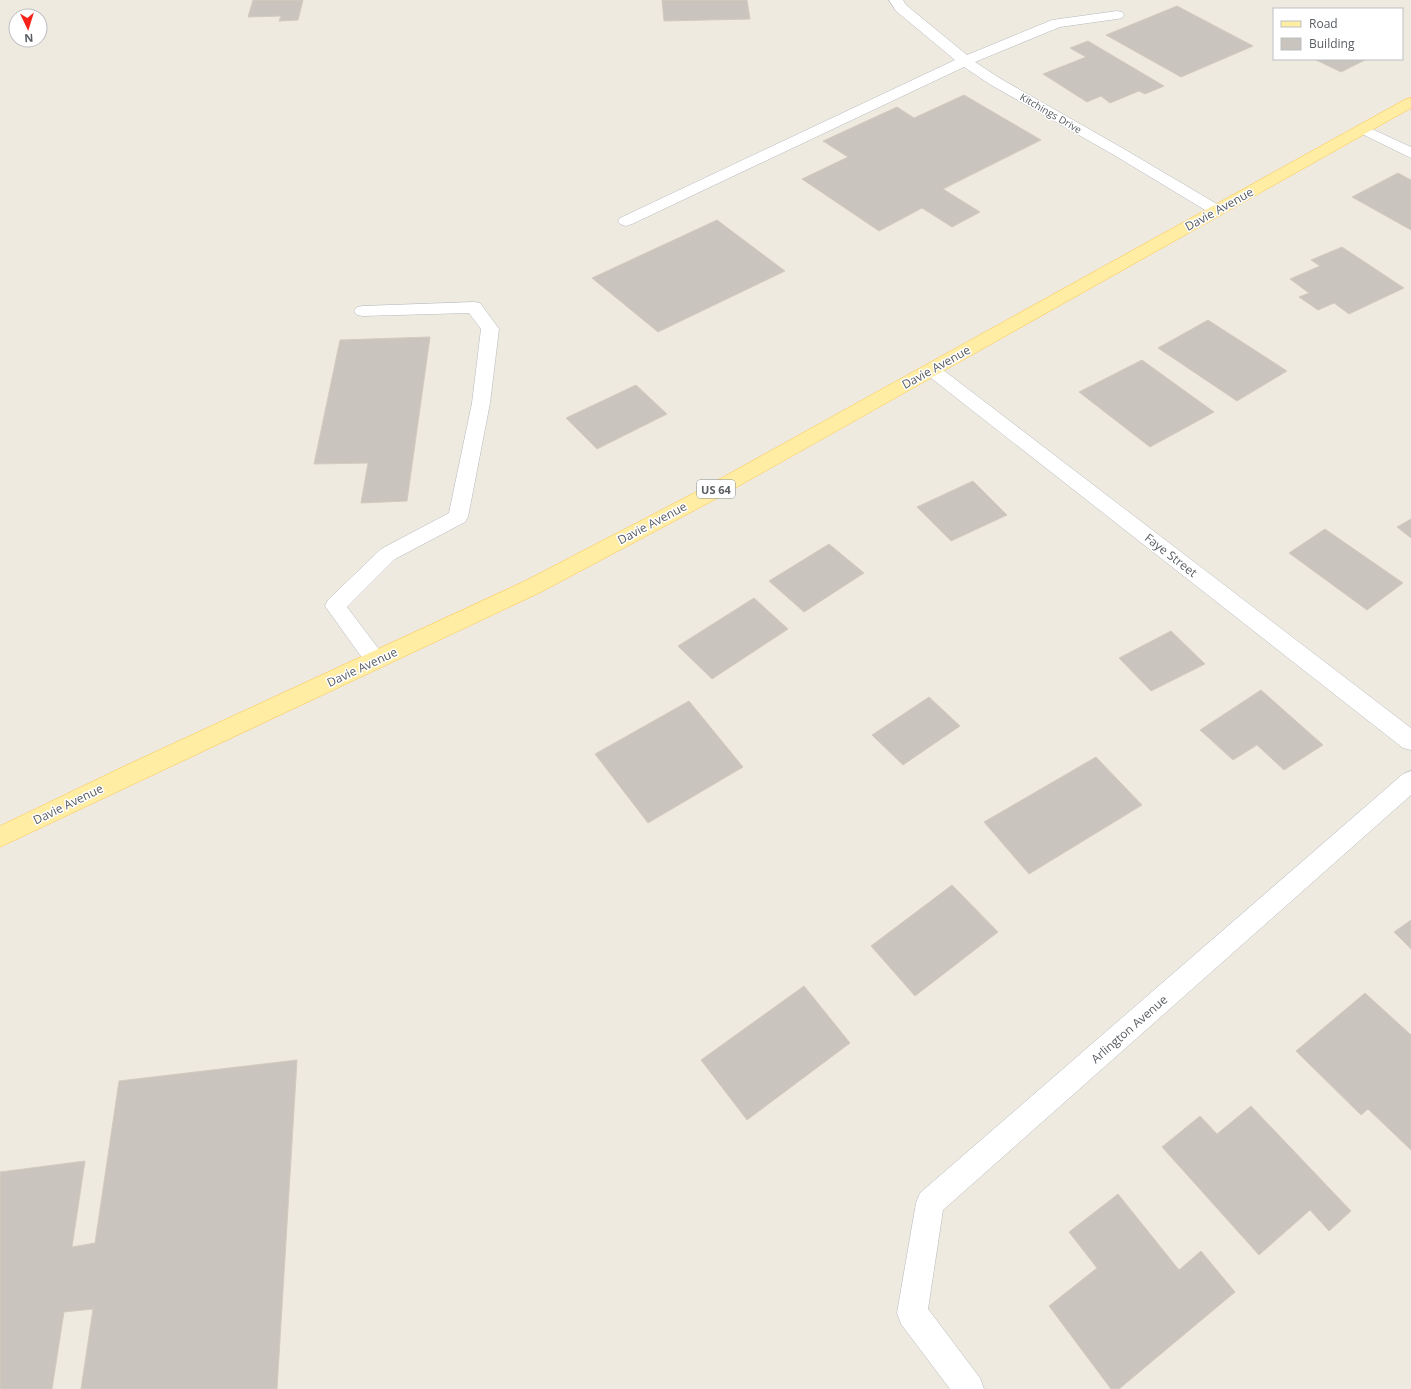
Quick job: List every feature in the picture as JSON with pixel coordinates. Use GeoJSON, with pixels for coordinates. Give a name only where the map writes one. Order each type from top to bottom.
{"type":"FeatureCollection","features":[{"type":"Feature","properties":{"kind":"main road","name":"Davie Avenue"},"geometry":{"type":"LineString","coordinates":[[0,837],[137,771],[532,587],[705,496],[1411,102]]}},
{"type":"Feature","properties":{"kind":"street","name":"Kitchings Drive"},"geometry":{"type":"LineString","coordinates":[[896,0],[901,8],[965,60],[996,82],[1120,152],[1216,210]]}},
{"type":"Feature","properties":{"kind":"street"},"geometry":{"type":"LineString","coordinates":[[626,221],[965,60],[1057,23],[1117,15]]}},
{"type":"Feature","properties":{"kind":"street"},"geometry":{"type":"LineString","coordinates":[[1363,129],[1411,153]]}},
{"type":"Feature","properties":{"kind":"street"},"geometry":{"type":"LineString","coordinates":[[362,311],[474,307],[490,328],[481,403],[458,517],[388,554],[336,606],[376,660]]}},
{"type":"Feature","properties":{"kind":"street","name":"Faye Street"},"geometry":{"type":"LineString","coordinates":[[932,370],[1411,741]]}},
{"type":"Feature","properties":{"kind":"street","name":"Arlington Avenue"},"geometry":{"type":"LineString","coordinates":[[969,1389],[912,1313],[930,1203],[1411,781]]}},
{"type":"Feature","properties":{"kind":"building"},"geometry":{"type":"Polygon","coordinates":[[[253,0],[303,0],[298,20],[279,21],[281,16],[248,17],[253,0]]]}},
{"type":"Feature","properties":{"kind":"building"},"geometry":{"type":"Polygon","coordinates":[[[662,0],[747,0],[750,19],[664,21],[662,0]]]}},
{"type":"Feature","properties":{"kind":"building"},"geometry":{"type":"Polygon","coordinates":[[[1177,6],[1253,46],[1181,77],[1106,35],[1177,6]]]}},
{"type":"Feature","properties":{"kind":"building"},"geometry":{"type":"Polygon","coordinates":[[[1088,41],[1164,86],[1145,94],[1139,91],[1110,103],[1101,96],[1087,102],[1043,74],[1086,57],[1070,48],[1088,41]]]}},
{"type":"Feature","properties":{"kind":"building"},"geometry":{"type":"Polygon","coordinates":[[[1316,60],[1365,60],[1341,72],[1316,60]]]}},
{"type":"Feature","properties":{"kind":"building"},"geometry":{"type":"Polygon","coordinates":[[[964,95],[1041,140],[943,189],[980,212],[952,227],[922,208],[879,231],[802,179],[848,157],[823,141],[897,107],[914,118],[964,95]]]}},
{"type":"Feature","properties":{"kind":"building"},"geometry":{"type":"Polygon","coordinates":[[[1398,173],[1411,180],[1411,230],[1352,197],[1398,173]]]}},
{"type":"Feature","properties":{"kind":"building"},"geometry":{"type":"Polygon","coordinates":[[[717,220],[785,271],[658,332],[592,278],[717,220]]]}},
{"type":"Feature","properties":{"kind":"building"},"geometry":{"type":"Polygon","coordinates":[[[1342,247],[1404,288],[1349,314],[1334,303],[1318,310],[1299,297],[1309,293],[1290,279],[1320,266],[1311,260],[1342,247]]]}},
{"type":"Feature","properties":{"kind":"building"},"geometry":{"type":"Polygon","coordinates":[[[1208,320],[1287,371],[1237,401],[1158,348],[1208,320]]]}},
{"type":"Feature","properties":{"kind":"building"},"geometry":{"type":"Polygon","coordinates":[[[430,337],[407,501],[361,503],[368,463],[314,464],[340,340],[430,337]]]}},
{"type":"Feature","properties":{"kind":"building"},"geometry":{"type":"Polygon","coordinates":[[[1142,360],[1214,412],[1150,447],[1079,392],[1142,360]]]}},
{"type":"Feature","properties":{"kind":"building"},"geometry":{"type":"Polygon","coordinates":[[[636,385],[667,414],[597,449],[566,418],[636,385]]]}},
{"type":"Feature","properties":{"kind":"building"},"geometry":{"type":"Polygon","coordinates":[[[973,481],[1007,515],[951,541],[917,507],[973,481]]]}},
{"type":"Feature","properties":{"kind":"building"},"geometry":{"type":"Polygon","coordinates":[[[1411,519],[1411,538],[1397,527],[1411,519]]]}},
{"type":"Feature","properties":{"kind":"building"},"geometry":{"type":"Polygon","coordinates":[[[1325,529],[1403,583],[1367,610],[1289,553],[1325,529]]]}},
{"type":"Feature","properties":{"kind":"building"},"geometry":{"type":"Polygon","coordinates":[[[829,544],[864,573],[804,612],[769,581],[829,544]]]}},
{"type":"Feature","properties":{"kind":"building"},"geometry":{"type":"Polygon","coordinates":[[[754,598],[788,629],[712,679],[678,646],[754,598]]]}},
{"type":"Feature","properties":{"kind":"building"},"geometry":{"type":"Polygon","coordinates":[[[1171,631],[1205,664],[1151,691],[1119,658],[1171,631]]]}},
{"type":"Feature","properties":{"kind":"building"},"geometry":{"type":"Polygon","coordinates":[[[1261,690],[1323,745],[1284,770],[1257,745],[1233,760],[1200,730],[1261,690]]]}},
{"type":"Feature","properties":{"kind":"building"},"geometry":{"type":"Polygon","coordinates":[[[929,697],[960,726],[903,765],[872,735],[929,697]]]}},
{"type":"Feature","properties":{"kind":"building"},"geometry":{"type":"Polygon","coordinates":[[[689,701],[743,767],[648,823],[595,754],[689,701]]]}},
{"type":"Feature","properties":{"kind":"building"},"geometry":{"type":"Polygon","coordinates":[[[1096,757],[1142,805],[1029,874],[984,822],[1096,757]]]}},
{"type":"Feature","properties":{"kind":"building"},"geometry":{"type":"Polygon","coordinates":[[[952,885],[998,932],[915,996],[871,946],[952,885]]]}},
{"type":"Feature","properties":{"kind":"building"},"geometry":{"type":"Polygon","coordinates":[[[1411,920],[1411,949],[1394,932],[1411,920]]]}},
{"type":"Feature","properties":{"kind":"building"},"geometry":{"type":"Polygon","coordinates":[[[804,986],[850,1043],[747,1120],[701,1060],[804,986]]]}},
{"type":"Feature","properties":{"kind":"building"},"geometry":{"type":"Polygon","coordinates":[[[1365,993],[1411,1035],[1411,1150],[1368,1109],[1361,1115],[1296,1051],[1365,993]]]}},
{"type":"Feature","properties":{"kind":"building"},"geometry":{"type":"Polygon","coordinates":[[[297,1060],[277,1389],[81,1389],[93,1309],[64,1312],[52,1389],[0,1389],[0,1172],[85,1161],[72,1247],[95,1243],[119,1081],[297,1060]]]}},
{"type":"Feature","properties":{"kind":"building"},"geometry":{"type":"Polygon","coordinates":[[[1251,1106],[1351,1211],[1329,1231],[1310,1210],[1259,1255],[1162,1147],[1200,1116],[1217,1134],[1251,1106]]]}},
{"type":"Feature","properties":{"kind":"building"},"geometry":{"type":"Polygon","coordinates":[[[1118,1194],[1179,1270],[1201,1251],[1235,1292],[1119,1389],[1111,1389],[1049,1306],[1097,1268],[1069,1232],[1118,1194]]]}}]}
